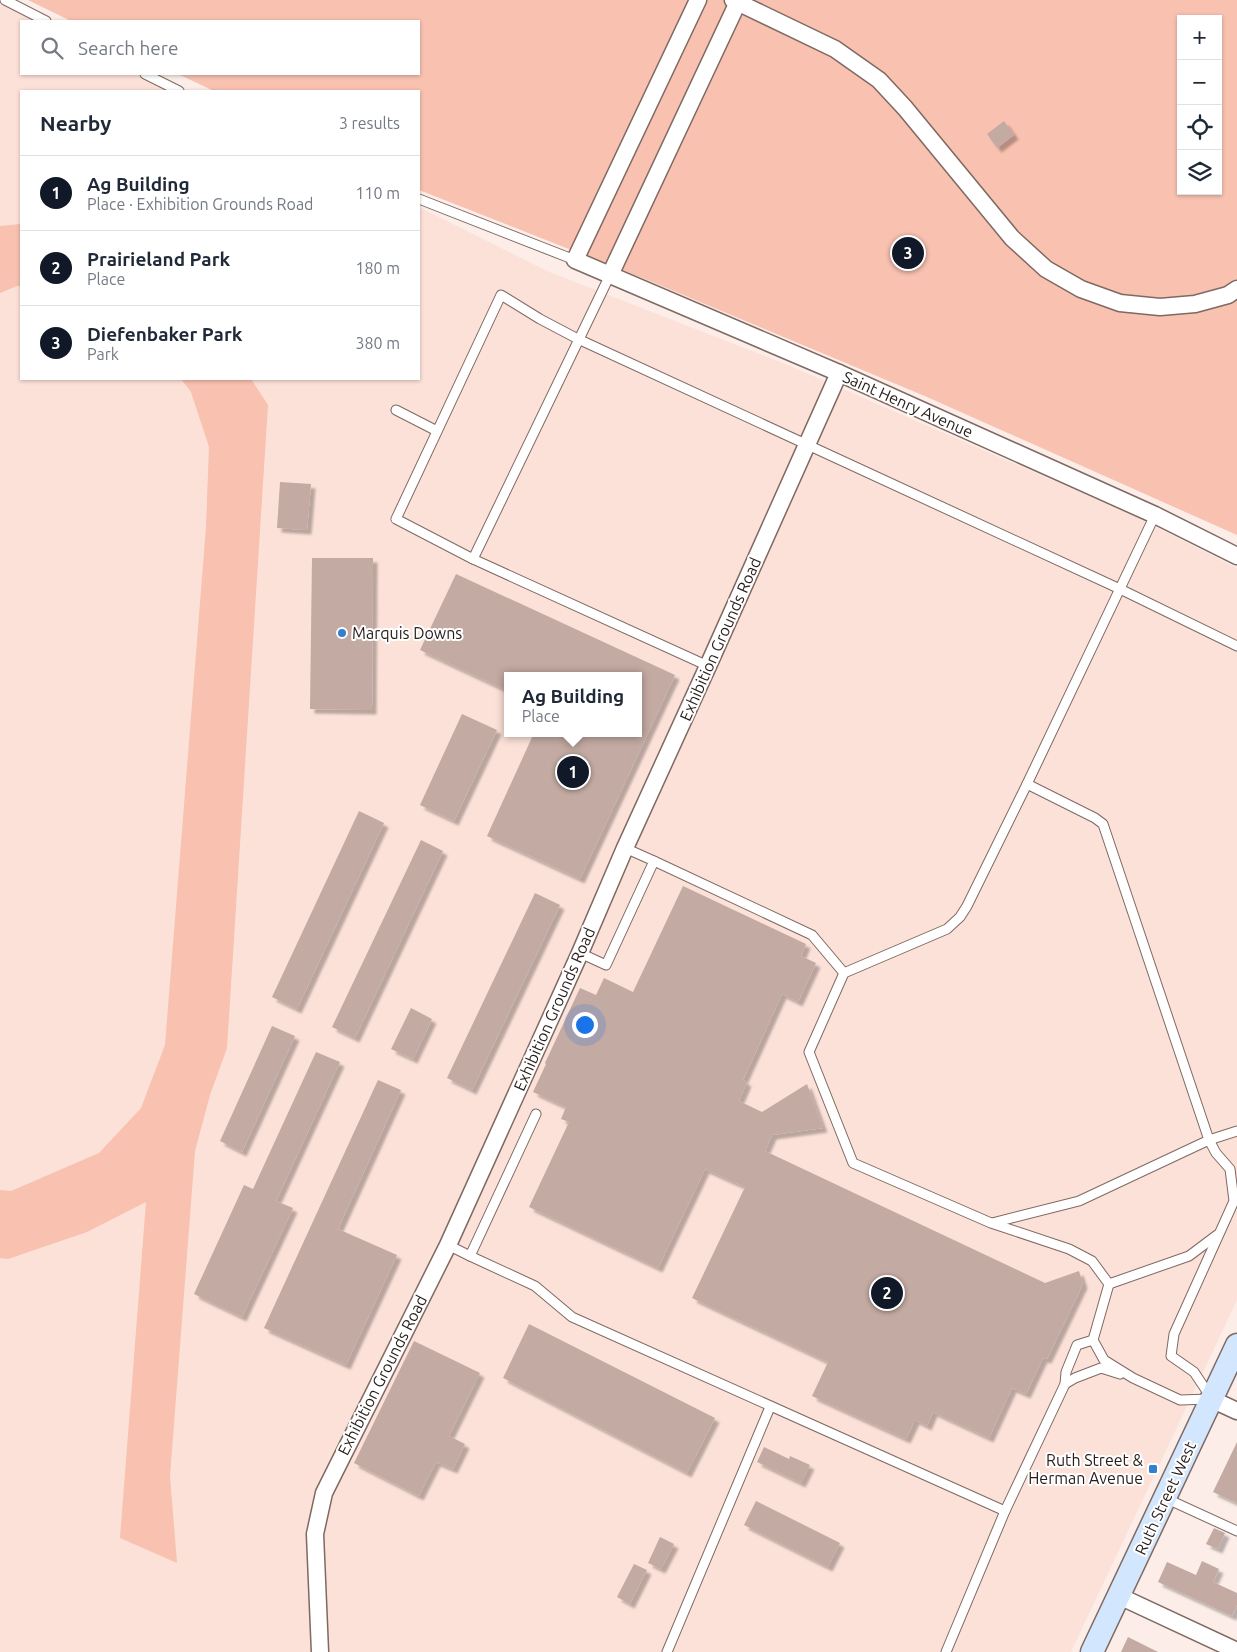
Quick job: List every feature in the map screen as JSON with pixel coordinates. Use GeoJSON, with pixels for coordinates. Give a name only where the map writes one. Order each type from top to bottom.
{"type":"FeatureCollection","features":[{"type":"Feature","properties":{"kind":"street"},"geometry":{"type":"LineString","coordinates":[[576,260],[698,0]]}},
{"type":"Feature","properties":{"kind":"street"},"geometry":{"type":"LineString","coordinates":[[610,275],[736,1],[836,49],[879,80],[905,108],[1012,238],[1046,269],[1081,289],[1120,303],[1160,307],[1195,304],[1228,295],[1237,289]]}},
{"type":"Feature","properties":{"kind":"street","name":"Saint Henry Avenue"},"geometry":{"type":"LineString","coordinates":[[576,260],[839,373],[1155,515],[1237,556]]}},
{"type":"Feature","properties":{"kind":"street","name":"Exhibition Grounds Road"},"geometry":{"type":"LineString","coordinates":[[320,1652],[315,1534],[324,1493],[448,1245],[839,373]]}},
{"type":"Feature","properties":{"kind":"street","name":"Ruth Street West"},"geometry":{"type":"LineString","coordinates":[[1092,1652],[1237,1344]]}},
{"type":"Feature","properties":{"kind":"street"},"geometry":{"type":"LineString","coordinates":[[1212,1399],[1237,1411]]}},
{"type":"Feature","properties":{"kind":"street"},"geometry":{"type":"LineString","coordinates":[[1119,1596],[1237,1651]]}},
{"type":"Feature","properties":{"kind":"lane"},"geometry":{"type":"LineString","coordinates":[[5,0],[44,20]]}},
{"type":"Feature","properties":{"kind":"lane"},"geometry":{"type":"LineString","coordinates":[[148,75],[177,90]]}},
{"type":"Feature","properties":{"kind":"lane"},"geometry":{"type":"LineString","coordinates":[[420,199],[576,260]]}},
{"type":"Feature","properties":{"kind":"lane"},"geometry":{"type":"LineString","coordinates":[[473,559],[610,275]]}},
{"type":"Feature","properties":{"kind":"lane"},"geometry":{"type":"LineString","coordinates":[[708,666],[473,559],[396,519],[501,294],[540,319],[578,339],[1120,589],[1237,646]]}},
{"type":"Feature","properties":{"kind":"lane"},"geometry":{"type":"LineString","coordinates":[[396,410],[437,431]]}},
{"type":"Feature","properties":{"kind":"lane"},"geometry":{"type":"LineString","coordinates":[[1109,1284],[1092,1261],[1069,1249],[991,1223],[853,1163],[810,1052],[844,973],[947,928],[960,917],[1027,784],[1155,515]]}},
{"type":"Feature","properties":{"kind":"lane"},"geometry":{"type":"LineString","coordinates":[[1027,784],[1095,818],[1103,824],[1209,1140],[1216,1153],[1230,1169],[1234,1201],[1174,1334],[1171,1356],[1194,1372],[1212,1399]]}},
{"type":"Feature","properties":{"kind":"lane"},"geometry":{"type":"LineString","coordinates":[[625,848],[812,935],[844,973]]}},
{"type":"Feature","properties":{"kind":"lane"},"geometry":{"type":"LineString","coordinates":[[580,953],[606,965],[654,861]]}},
{"type":"Feature","properties":{"kind":"lane"},"geometry":{"type":"LineString","coordinates":[[470,1256],[536,1114]]}},
{"type":"Feature","properties":{"kind":"lane"},"geometry":{"type":"LineString","coordinates":[[991,1223],[1079,1201],[1209,1140],[1237,1131]]}},
{"type":"Feature","properties":{"kind":"lane"},"geometry":{"type":"LineString","coordinates":[[1109,1284],[1189,1256],[1219,1233]]}},
{"type":"Feature","properties":{"kind":"lane"},"geometry":{"type":"LineString","coordinates":[[448,1245],[535,1286],[572,1317],[1005,1511]]}},
{"type":"Feature","properties":{"kind":"lane"},"geometry":{"type":"LineString","coordinates":[[1109,1284],[1093,1340],[1104,1360],[1134,1378],[1180,1400],[1212,1399]]}},
{"type":"Feature","properties":{"kind":"lane"},"geometry":{"type":"LineString","coordinates":[[946,1652],[1005,1511],[1065,1384],[1066,1372],[1077,1345],[1093,1340]]}},
{"type":"Feature","properties":{"kind":"lane"},"geometry":{"type":"LineString","coordinates":[[1065,1384],[1101,1368],[1134,1378]]}},
{"type":"Feature","properties":{"kind":"lane"},"geometry":{"type":"LineString","coordinates":[[667,1652],[770,1407]]}},
{"type":"Feature","properties":{"kind":"lane"},"geometry":{"type":"LineString","coordinates":[[1164,1498],[1237,1532]]}},
{"type":"Feature","properties":{"kind":"shaded area"},"geometry":{"type":"Polygon","coordinates":[[[0,0],[41,20],[20,20],[20,75],[151,75],[183,90],[20,90],[20,380],[420,380],[420,208],[547,271],[788,365],[1130,514],[1237,568],[1237,1300],[1071,1652],[0,1652],[0,0]]]}},
{"type":"Feature","properties":{"kind":"shaded area"},"geometry":{"type":"Polygon","coordinates":[[[28,0],[1237,0],[1237,535],[927,397],[645,279],[420,190],[420,90],[212,90],[180,75],[420,75],[420,20],[69,20],[28,0]]]}},
{"type":"Feature","properties":{"kind":"shaded area"},"geometry":{"type":"Polygon","coordinates":[[[20,224],[20,286],[0,293],[0,226],[20,224]]]}},
{"type":"Feature","properties":{"kind":"shaded area"},"geometry":{"type":"Polygon","coordinates":[[[182,380],[252,380],[268,405],[227,1048],[210,1095],[195,1151],[170,1476],[177,1563],[120,1538],[146,1202],[87,1232],[8,1259],[0,1258],[0,1190],[11,1191],[99,1153],[141,1108],[165,1045],[206,527],[209,447],[191,392],[182,380]]]}},
{"type":"Feature","properties":{"kind":"building"},"geometry":{"type":"Polygon","coordinates":[[[1004,121],[1014,135],[997,148],[987,134],[1004,121]]]}},
{"type":"Feature","properties":{"kind":"building"},"geometry":{"type":"Polygon","coordinates":[[[280,482],[311,484],[307,530],[277,528],[280,482]]]}},
{"type":"Feature","properties":{"kind":"building","name":"Marquis Downs"},"geometry":{"type":"Polygon","coordinates":[[[312,558],[373,558],[372,710],[310,709],[312,558]]]}},
{"type":"Feature","properties":{"kind":"building"},"geometry":{"type":"Polygon","coordinates":[[[456,574],[675,675],[580,879],[487,836],[532,737],[642,737],[642,672],[504,672],[504,689],[420,650],[456,574]]]}},
{"type":"Feature","properties":{"kind":"building"},"geometry":{"type":"Polygon","coordinates":[[[462,714],[497,730],[454,821],[420,805],[462,714]]]}},
{"type":"Feature","properties":{"kind":"building"},"geometry":{"type":"Polygon","coordinates":[[[359,811],[384,823],[297,1009],[272,997],[359,811]]]}},
{"type":"Feature","properties":{"kind":"building"},"geometry":{"type":"Polygon","coordinates":[[[421,840],[443,851],[355,1038],[332,1027],[421,840]]]}},
{"type":"Feature","properties":{"kind":"building"},"geometry":{"type":"Polygon","coordinates":[[[683,886],[806,944],[801,956],[816,963],[798,1002],[782,994],[743,1080],[747,1082],[739,1101],[762,1112],[807,1084],[823,1128],[772,1135],[765,1151],[1045,1283],[1079,1271],[1083,1284],[1047,1359],[1043,1358],[1026,1394],[1012,1388],[989,1438],[933,1412],[927,1426],[915,1420],[906,1439],[812,1396],[828,1362],[692,1298],[745,1187],[705,1169],[658,1268],[529,1207],[569,1122],[561,1119],[566,1107],[533,1092],[580,988],[596,995],[604,978],[633,992],[683,886]]]}},
{"type":"Feature","properties":{"kind":"building"},"geometry":{"type":"Polygon","coordinates":[[[535,893],[560,905],[472,1090],[447,1078],[535,893]]]}},
{"type":"Feature","properties":{"kind":"building"},"geometry":{"type":"Polygon","coordinates":[[[411,1008],[432,1019],[413,1059],[391,1049],[411,1008]]]}},
{"type":"Feature","properties":{"kind":"building"},"geometry":{"type":"Polygon","coordinates":[[[272,1026],[295,1036],[242,1152],[220,1141],[272,1026]]]}},
{"type":"Feature","properties":{"kind":"building"},"geometry":{"type":"Polygon","coordinates":[[[316,1052],[340,1062],[276,1201],[293,1208],[242,1317],[194,1294],[244,1185],[253,1189],[316,1052]]]}},
{"type":"Feature","properties":{"kind":"building"},"geometry":{"type":"Polygon","coordinates":[[[378,1080],[401,1090],[338,1229],[397,1255],[346,1365],[264,1328],[378,1080]]]}},
{"type":"Feature","properties":{"kind":"building"},"geometry":{"type":"Polygon","coordinates":[[[529,1324],[715,1418],[687,1473],[503,1378],[529,1324]]]}},
{"type":"Feature","properties":{"kind":"building"},"geometry":{"type":"Polygon","coordinates":[[[414,1341],[480,1373],[449,1436],[465,1444],[453,1469],[436,1462],[419,1496],[354,1463],[414,1341]]]}},
{"type":"Feature","properties":{"kind":"building"},"geometry":{"type":"Polygon","coordinates":[[[1237,1442],[1237,1503],[1213,1492],[1237,1442]]]}},
{"type":"Feature","properties":{"kind":"building"},"geometry":{"type":"Polygon","coordinates":[[[764,1447],[789,1459],[790,1456],[810,1465],[801,1483],[757,1462],[764,1447]]]}},
{"type":"Feature","properties":{"kind":"building"},"geometry":{"type":"Polygon","coordinates":[[[756,1501],[840,1543],[828,1567],[744,1525],[756,1501]]]}},
{"type":"Feature","properties":{"kind":"building"},"geometry":{"type":"Polygon","coordinates":[[[1214,1528],[1225,1533],[1218,1549],[1206,1544],[1214,1528]]]}},
{"type":"Feature","properties":{"kind":"building"},"geometry":{"type":"Polygon","coordinates":[[[660,1537],[674,1544],[661,1569],[648,1563],[660,1537]]]}},
{"type":"Feature","properties":{"kind":"building"},"geometry":{"type":"Polygon","coordinates":[[[1202,1561],[1219,1569],[1213,1582],[1237,1593],[1237,1605],[1232,1616],[1158,1582],[1167,1562],[1196,1575],[1202,1561]]]}},
{"type":"Feature","properties":{"kind":"building"},"geometry":{"type":"Polygon","coordinates":[[[634,1564],[647,1570],[630,1604],[617,1597],[634,1564]]]}},
{"type":"Feature","properties":{"kind":"building"},"geometry":{"type":"Polygon","coordinates":[[[1128,1637],[1158,1652],[1121,1652],[1128,1637]]]}},
{"type":"Feature","properties":{"kind":"place","name":"Diefenbaker Park"},"geometry":{"type":"Point","coordinates":[908,253]}},
{"type":"Feature","properties":{"kind":"place","name":"Marquis Downs"},"geometry":{"type":"Point","coordinates":[342,633]}},
{"type":"Feature","properties":{"kind":"place","name":"Ag Building"},"geometry":{"type":"Point","coordinates":[573,772]}},
{"type":"Feature","properties":{"kind":"place","name":"Prairieland Park"},"geometry":{"type":"Point","coordinates":[887,1293]}},
{"type":"Feature","properties":{"kind":"place","name":"Ruth Street & Herman Avenue"},"geometry":{"type":"Point","coordinates":[1153,1469]}}]}
